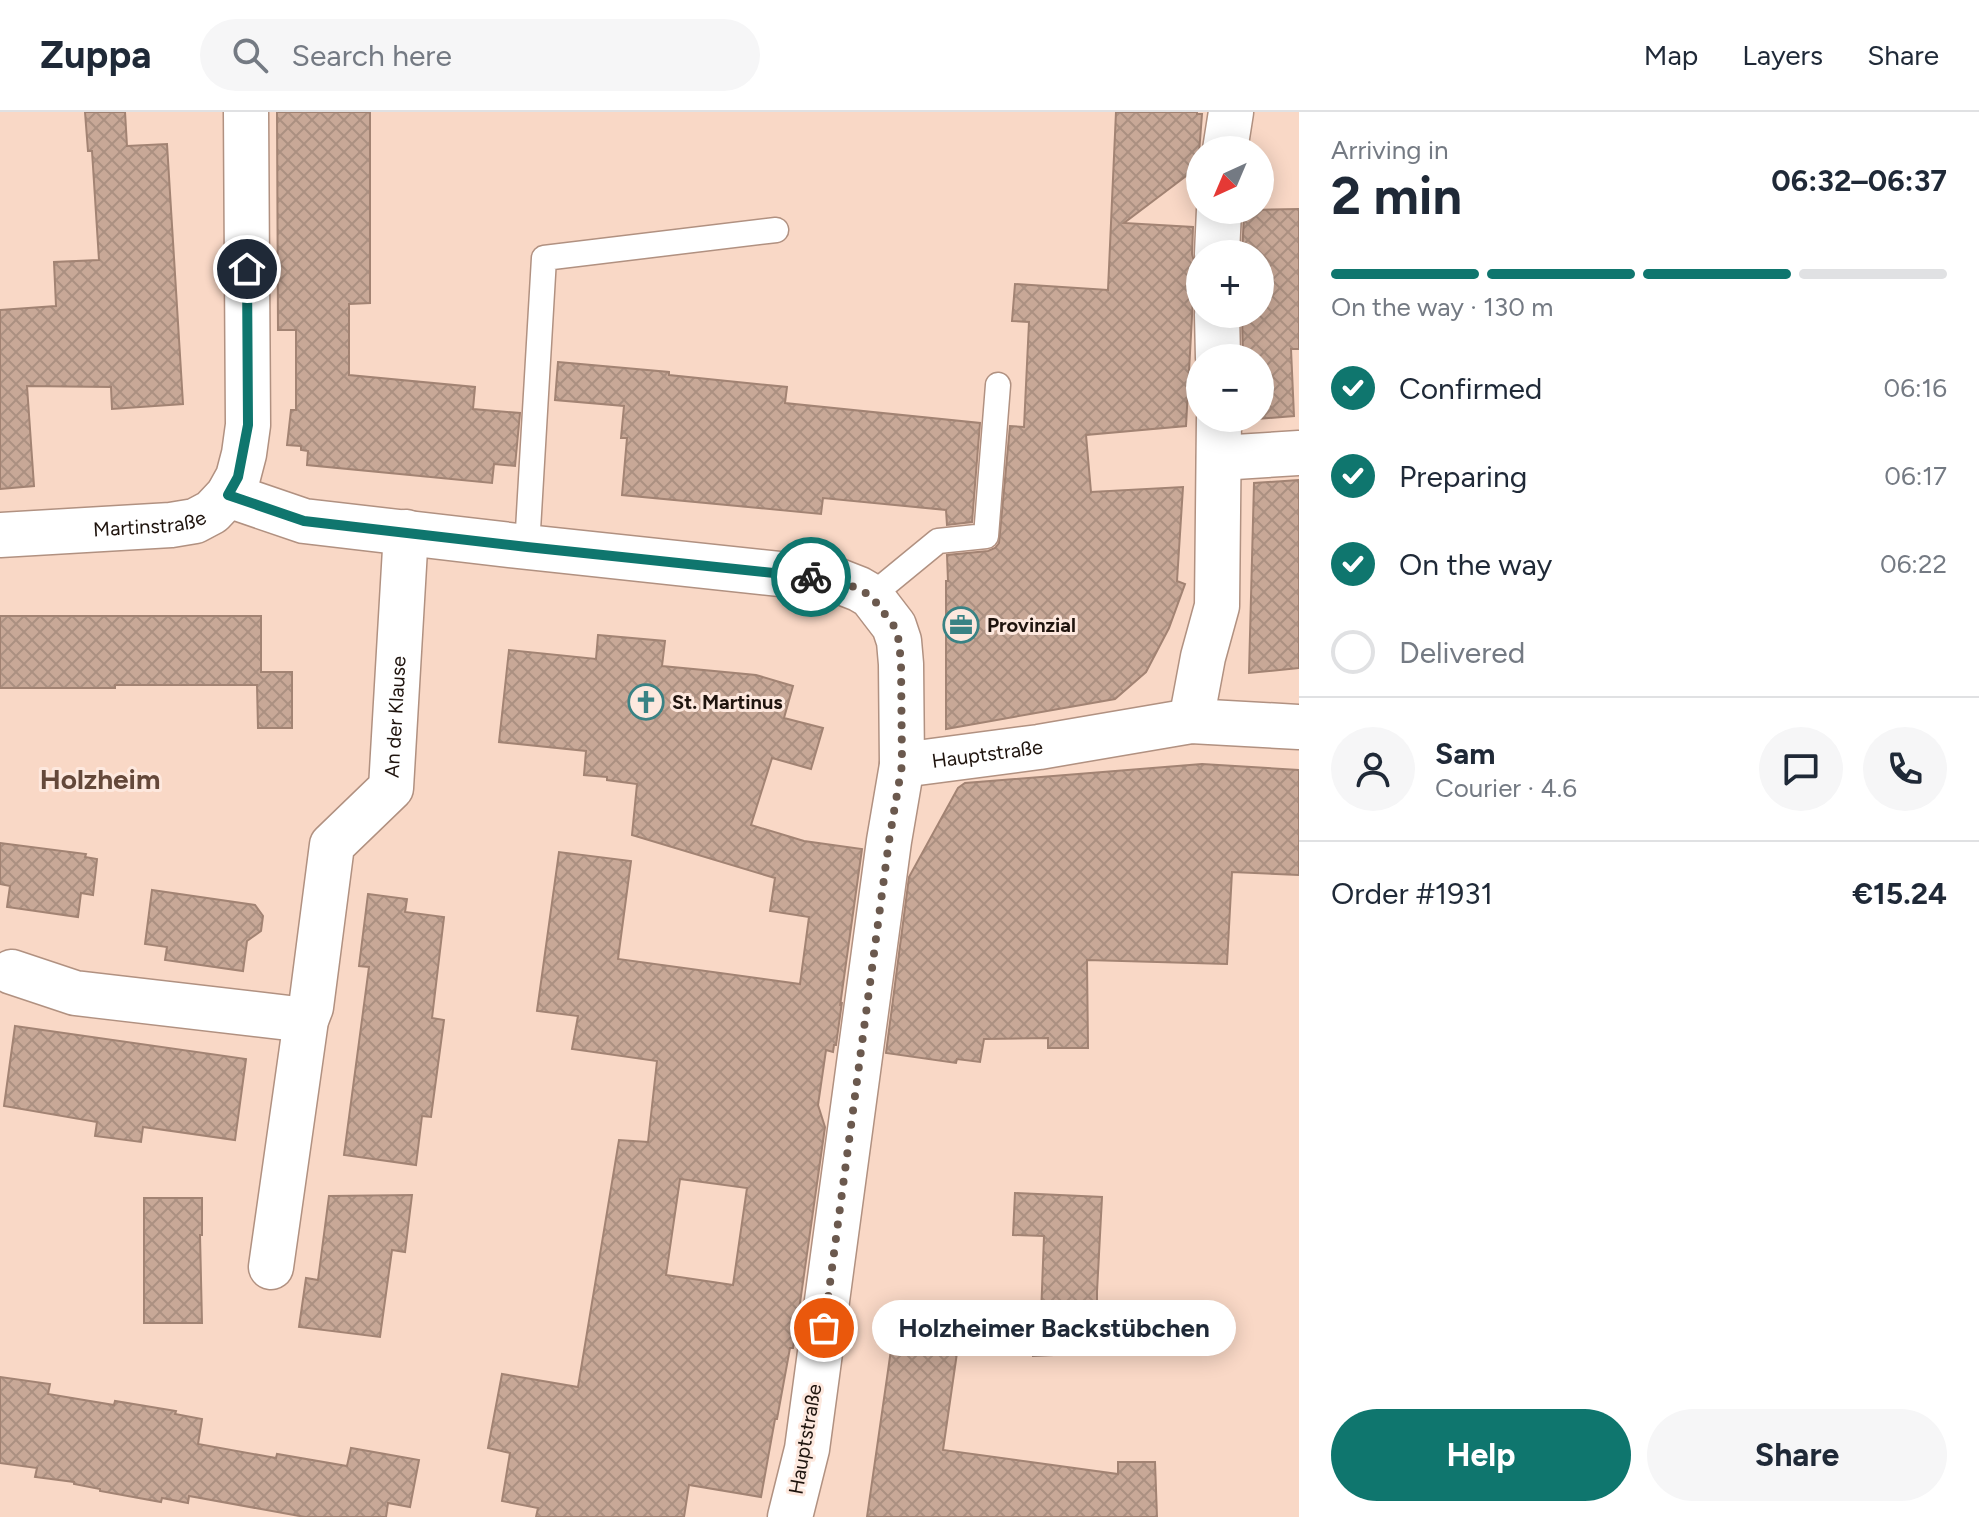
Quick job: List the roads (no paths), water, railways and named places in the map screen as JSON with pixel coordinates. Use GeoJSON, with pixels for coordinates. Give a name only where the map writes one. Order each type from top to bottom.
{"type":"FeatureCollection","features":[{"type":"Feature","properties":{"kind":"street"},"geometry":{"type":"LineString","coordinates":[[228,495],[238,477],[248,425],[246,112]]}},
{"type":"Feature","properties":{"kind":"street"},"geometry":{"type":"LineString","coordinates":[[1227,136],[1231,112]]}},
{"type":"Feature","properties":{"kind":"street"},"geometry":{"type":"LineString","coordinates":[[1191,721],[1203,657],[1217,606],[1219,438],[1299,453]]}},
{"type":"Feature","properties":{"kind":"street","name":"Martinstraße"},"geometry":{"type":"LineString","coordinates":[[0,535],[195,521],[212,512],[228,495],[304,521],[836,580],[871,596],[894,626],[901,664],[902,765]]}},
{"type":"Feature","properties":{"kind":"street","name":"An der Klause"},"geometry":{"type":"LineString","coordinates":[[271,1267],[332,845],[391,788],[406,532]]}},
{"type":"Feature","properties":{"kind":"street","name":"Hauptstraße"},"geometry":{"type":"LineString","coordinates":[[790,1517],[807,1449],[902,765],[1039,747],[1191,721],[1299,727]]}},
{"type":"Feature","properties":{"kind":"street"},"geometry":{"type":"LineString","coordinates":[[12,972],[75,993],[306,1020]]}},
{"type":"Feature","properties":{"kind":"lane"},"geometry":{"type":"LineString","coordinates":[[527,547],[544,258],[776,230]]}},
{"type":"Feature","properties":{"kind":"lane"},"geometry":{"type":"LineString","coordinates":[[871,596],[938,541],[986,536],[998,385]]}},
{"type":"Feature","properties":{"kind":"place","name":"Provinzial"},"geometry":{"type":"Point","coordinates":[961,625]}},
{"type":"Feature","properties":{"kind":"place","name":"St. Martinus"},"geometry":{"type":"Point","coordinates":[646,702]}},
{"type":"Feature","properties":{"kind":"place","name":"Holzheimer Backstübchen"},"geometry":{"type":"Point","coordinates":[824,1328]}},
{"type":"Feature","properties":{"kind":"district","name":"Holzheim"},"geometry":{"type":"Point","coordinates":[100,779]}}]}
